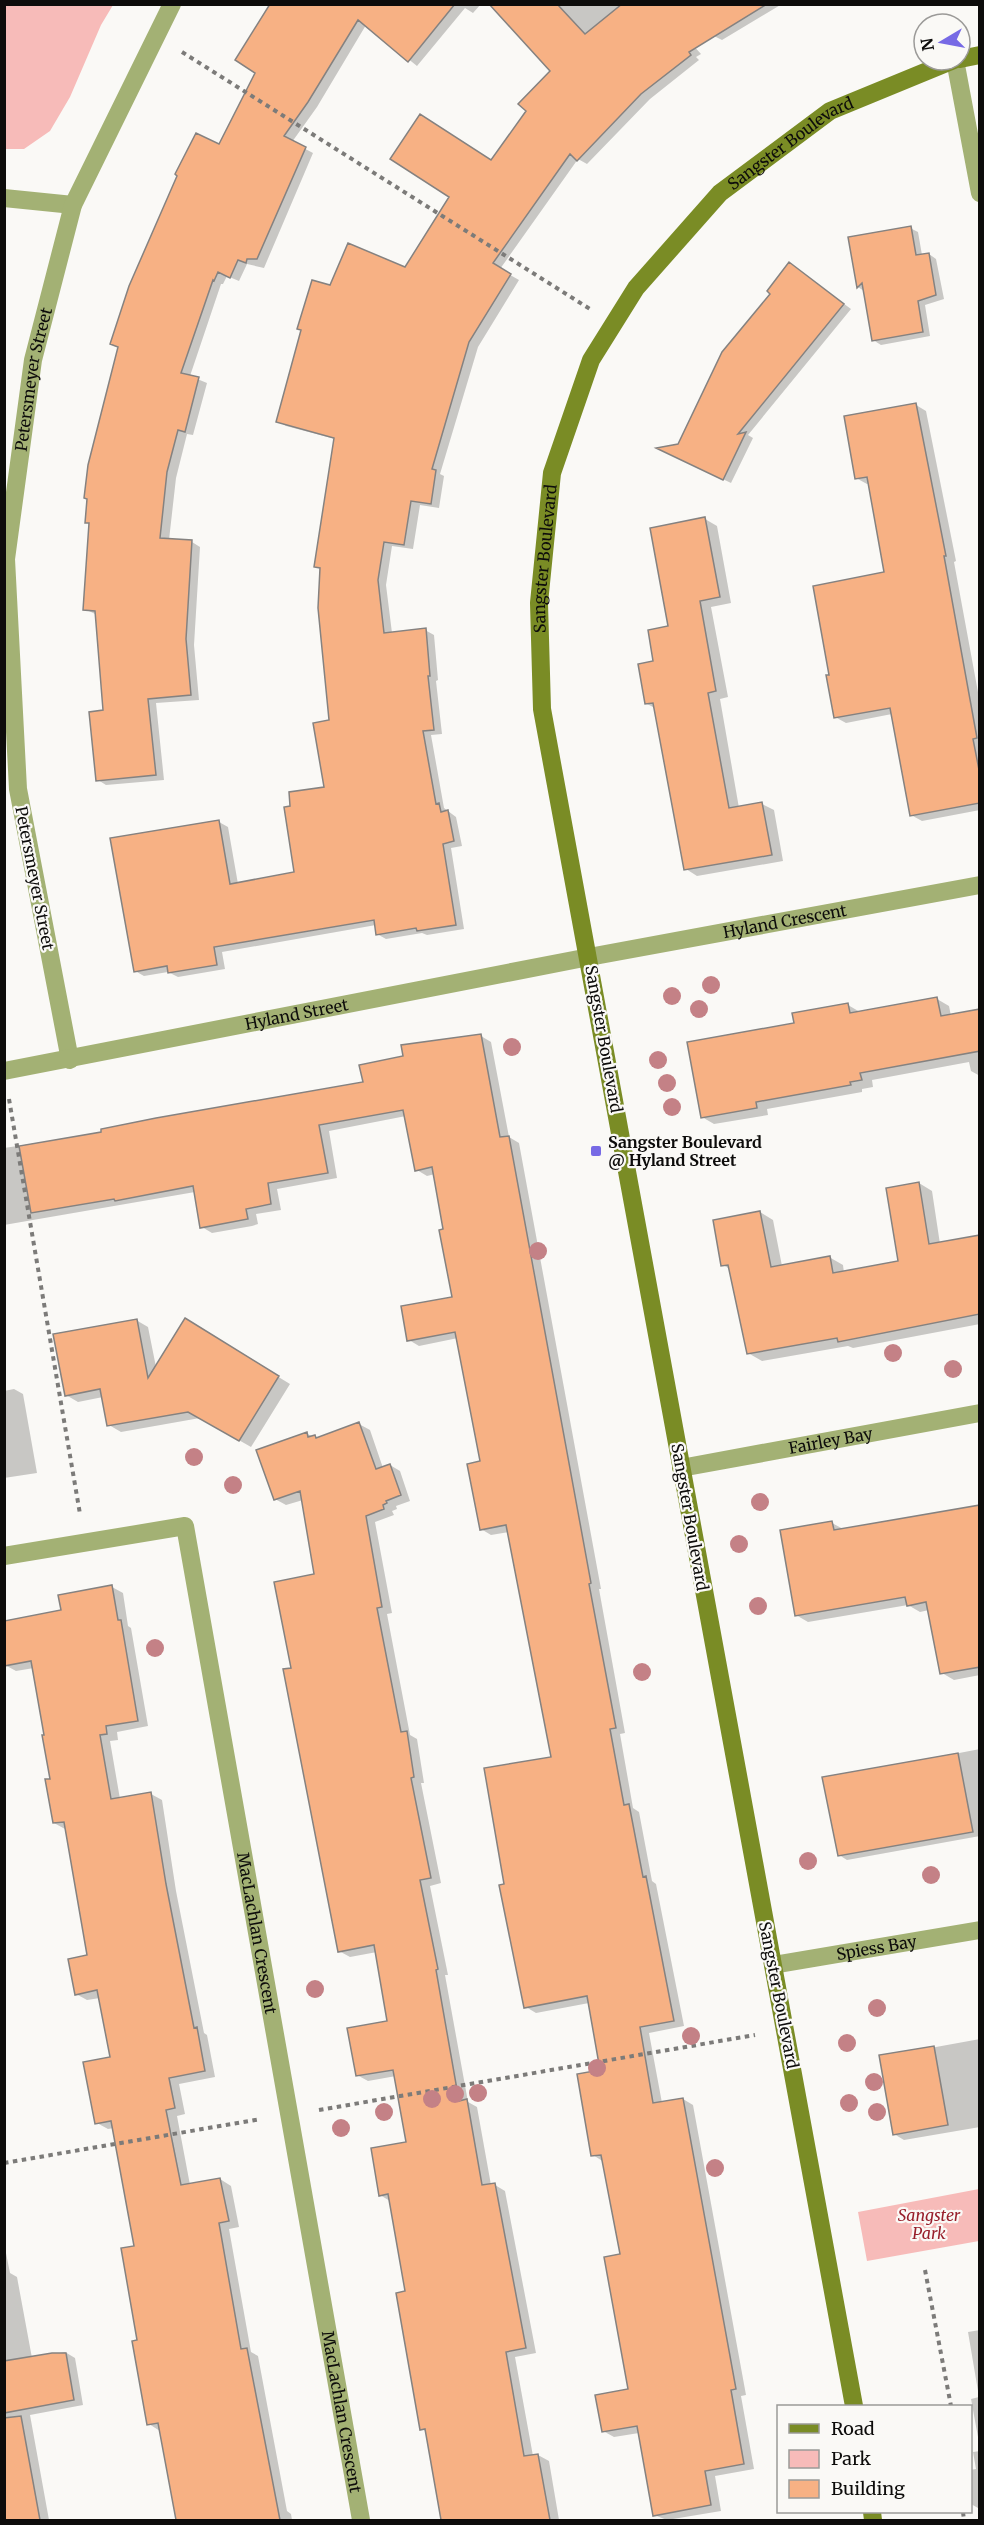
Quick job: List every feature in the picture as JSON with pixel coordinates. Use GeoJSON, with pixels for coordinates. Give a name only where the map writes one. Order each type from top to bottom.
{"type":"FeatureCollection","features":[{"type":"Feature","properties":{"kind":"street","name":"Petersmeyer Street"},"geometry":{"type":"LineString","coordinates":[[70,1060],[18,789],[6,559],[33,360],[73,205],[172,4]]}},
{"type":"Feature","properties":{"kind":"street","name":"Sangster Boulevard"},"geometry":{"type":"LineString","coordinates":[[854,2405],[542,708],[539,603],[552,473],[591,360],[636,288],[720,193],[830,111],[925,72]]}},
{"type":"Feature","properties":{"kind":"street"},"geometry":{"type":"LineString","coordinates":[[956,72],[980,193]]}},
{"type":"Feature","properties":{"kind":"street"},"geometry":{"type":"LineString","coordinates":[[4,198],[73,205]]}},
{"type":"Feature","properties":{"kind":"street","name":"Hyland Crescent"},"geometry":{"type":"LineString","coordinates":[[589,957],[980,885]]}},
{"type":"Feature","properties":{"kind":"street","name":"Hyland Street"},"geometry":{"type":"LineString","coordinates":[[4,1071],[70,1060],[589,957]]}},
{"type":"Feature","properties":{"kind":"street","name":"Fairley Bay"},"geometry":{"type":"LineString","coordinates":[[681,1468],[980,1413]]}},
{"type":"Feature","properties":{"kind":"street","name":"MacLachlan Crescent"},"geometry":{"type":"LineString","coordinates":[[4,1556],[185,1526],[362,2520]]}},
{"type":"Feature","properties":{"kind":"street","name":"Spiess Bay"},"geometry":{"type":"LineString","coordinates":[[773,1965],[980,1930]]}},
{"type":"Feature","properties":{"kind":"path"},"geometry":{"type":"LineString","coordinates":[[156,36],[614,324]]}},
{"type":"Feature","properties":{"kind":"path"},"geometry":{"type":"LineString","coordinates":[[9,1096],[84,1542]]}},
{"type":"Feature","properties":{"kind":"path"},"geometry":{"type":"LineString","coordinates":[[4,2163],[786,2030]]}},
{"type":"Feature","properties":{"kind":"path"},"geometry":{"type":"LineString","coordinates":[[926,2270],[951,2405]]}},
{"type":"Feature","properties":{"kind":"green space"},"geometry":{"type":"Polygon","coordinates":[[[5,4],[113,5],[101,25],[70,97],[50,131],[24,149],[5,149],[5,4]]]}},
{"type":"Feature","properties":{"kind":"green space","name":"Sangster Park"},"geometry":{"type":"Polygon","coordinates":[[[979,2189],[979,2241],[867,2261],[858,2212],[979,2189]]]}},
{"type":"Feature","properties":{"kind":"building"},"geometry":{"type":"Polygon","coordinates":[[[270,4],[455,4],[408,62],[358,20],[308,102],[284,136],[306,147],[257,259],[247,259],[246,263],[238,260],[230,278],[218,272],[213,280],[181,373],[199,377],[185,432],[178,430],[167,472],[160,538],[192,540],[186,639],[191,695],[148,699],[156,775],[96,781],[89,712],[103,710],[95,611],[83,610],[89,523],[85,523],[87,499],[84,498],[88,465],[118,347],[110,344],[129,286],[177,176],[175,174],[196,133],[219,144],[255,73],[235,60],[270,4]]]}},
{"type":"Feature","properties":{"kind":"building"},"geometry":{"type":"Polygon","coordinates":[[[489,4],[557,4],[585,34],[622,4],[767,4],[689,52],[691,55],[641,94],[577,161],[570,154],[493,263],[511,274],[469,342],[432,469],[436,470],[431,504],[411,501],[404,545],[384,542],[378,580],[384,633],[426,628],[434,730],[423,731],[436,804],[439,803],[441,812],[448,810],[454,841],[443,844],[456,925],[417,931],[416,928],[376,935],[374,920],[214,947],[217,965],[168,973],[167,966],[134,972],[110,838],[219,820],[230,884],[294,872],[284,807],[290,806],[289,792],[324,787],[313,723],[329,720],[318,608],[320,568],[314,567],[334,438],[276,422],[301,330],[297,329],[312,280],[330,285],[348,243],[405,267],[449,197],[390,159],[420,114],[491,160],[526,111],[518,104],[550,71],[489,4]]]}},
{"type":"Feature","properties":{"kind":"building"},"geometry":{"type":"Polygon","coordinates":[[[911,226],[916,255],[929,253],[936,295],[918,301],[923,332],[872,341],[862,283],[857,288],[848,237],[911,226]]]}},
{"type":"Feature","properties":{"kind":"building"},"geometry":{"type":"Polygon","coordinates":[[[789,262],[844,304],[738,434],[746,432],[723,480],[656,448],[678,444],[722,352],[770,294],[767,291],[789,262]]]}},
{"type":"Feature","properties":{"kind":"building"},"geometry":{"type":"Polygon","coordinates":[[[916,403],[946,556],[944,556],[977,738],[973,739],[980,775],[980,803],[910,816],[890,708],[834,718],[826,675],[829,675],[813,586],[884,572],[867,477],[855,479],[844,416],[916,403]]]}},
{"type":"Feature","properties":{"kind":"building"},"geometry":{"type":"Polygon","coordinates":[[[705,517],[720,597],[700,601],[716,691],[708,693],[729,808],[762,802],[772,855],[684,870],[653,703],[645,704],[638,664],[653,661],[648,630],[668,626],[650,528],[705,517]]]}},
{"type":"Feature","properties":{"kind":"building"},"geometry":{"type":"Polygon","coordinates":[[[937,997],[941,1016],[980,1009],[980,1051],[860,1073],[862,1080],[850,1082],[851,1085],[756,1102],[757,1108],[701,1118],[687,1042],[794,1023],[792,1013],[848,1003],[850,1013],[937,997]]]}},
{"type":"Feature","properties":{"kind":"building"},"geometry":{"type":"Polygon","coordinates":[[[481,1034],[500,1137],[509,1136],[616,1728],[610,1729],[624,1805],[629,1804],[643,1877],[646,1876],[674,2021],[640,2027],[653,2103],[683,2098],[736,2389],[731,2390],[744,2464],[705,2471],[711,2505],[653,2516],[637,2426],[602,2432],[595,2395],[628,2389],[604,2257],[620,2254],[601,2155],[591,2156],[577,2074],[600,2070],[587,1996],[524,2008],[499,1885],[504,1884],[484,1768],[551,1757],[506,1525],[480,1530],[467,1464],[480,1461],[455,1332],[407,1341],[401,1306],[452,1297],[439,1230],[443,1229],[432,1167],[415,1171],[403,1110],[319,1125],[328,1173],[268,1183],[271,1204],[246,1209],[248,1219],[200,1228],[193,1186],[115,1201],[114,1199],[31,1213],[19,1146],[101,1132],[101,1129],[156,1118],[363,1082],[359,1065],[403,1056],[401,1045],[481,1034]]]}},
{"type":"Feature","properties":{"kind":"building"},"geometry":{"type":"Polygon","coordinates":[[[919,1182],[929,1244],[980,1235],[980,1314],[838,1342],[837,1338],[747,1354],[728,1265],[721,1266],[713,1220],[760,1211],[771,1267],[830,1256],[833,1273],[898,1261],[886,1188],[919,1182]]]}},
{"type":"Feature","properties":{"kind":"building"},"geometry":{"type":"Polygon","coordinates":[[[185,1318],[279,1376],[239,1441],[188,1412],[107,1426],[100,1389],[65,1396],[53,1334],[137,1319],[148,1378],[185,1318]]]}},
{"type":"Feature","properties":{"kind":"building"},"geometry":{"type":"Polygon","coordinates":[[[359,1422],[376,1469],[390,1464],[401,1495],[386,1501],[387,1503],[383,1505],[384,1509],[366,1516],[382,1607],[377,1608],[401,1732],[407,1731],[414,1777],[411,1778],[431,1878],[420,1880],[438,1969],[436,1970],[459,2101],[467,2099],[482,2185],[495,2183],[526,2348],[506,2352],[524,2456],[538,2454],[550,2520],[441,2520],[425,2429],[420,2430],[396,2293],[405,2291],[388,2194],[379,2196],[371,2148],[406,2142],[393,2070],[356,2076],[347,2028],[387,2021],[374,1945],[338,1952],[283,1669],[291,1668],[274,1582],[314,1574],[300,1491],[274,1500],[256,1450],[307,1432],[308,1437],[315,1435],[316,1438],[359,1422]]]}},
{"type":"Feature","properties":{"kind":"building"},"geometry":{"type":"Polygon","coordinates":[[[980,1505],[980,1667],[940,1674],[926,1602],[907,1606],[905,1597],[795,1616],[780,1530],[832,1521],[834,1530],[980,1505]]]}},
{"type":"Feature","properties":{"kind":"building"},"geometry":{"type":"Polygon","coordinates":[[[112,1585],[118,1620],[121,1620],[138,1721],[106,1726],[107,1734],[100,1735],[111,1799],[151,1792],[166,1884],[194,2028],[197,2027],[205,2071],[169,2078],[175,2108],[166,2110],[181,2185],[220,2178],[229,2221],[219,2223],[241,2349],[247,2348],[280,2520],[176,2520],[158,2423],[147,2425],[132,2341],[137,2340],[121,2248],[134,2246],[111,2121],[95,2124],[83,2062],[110,2057],[97,1990],[75,1995],[68,1959],[87,1955],[64,1822],[53,1823],[45,1779],[50,1779],[31,1661],[4,1666],[4,1621],[61,1610],[58,1595],[112,1585]]]}},
{"type":"Feature","properties":{"kind":"building"},"geometry":{"type":"Polygon","coordinates":[[[958,1753],[973,1832],[838,1856],[822,1777],[958,1753]]]}},
{"type":"Feature","properties":{"kind":"building"},"geometry":{"type":"Polygon","coordinates":[[[934,2046],[948,2125],[893,2135],[879,2055],[934,2046]]]}},
{"type":"Feature","properties":{"kind":"building"},"geometry":{"type":"Polygon","coordinates":[[[66,2353],[74,2400],[4,2413],[4,2361],[66,2353]]]}},
{"type":"Feature","properties":{"kind":"building"},"geometry":{"type":"Polygon","coordinates":[[[21,2416],[40,2520],[4,2520],[4,2418],[21,2416]]]}},
{"type":"Feature","properties":{"kind":"place","name":"Sangster Boulevard @ Hyland Street"},"geometry":{"type":"Point","coordinates":[596,1151]}}]}
